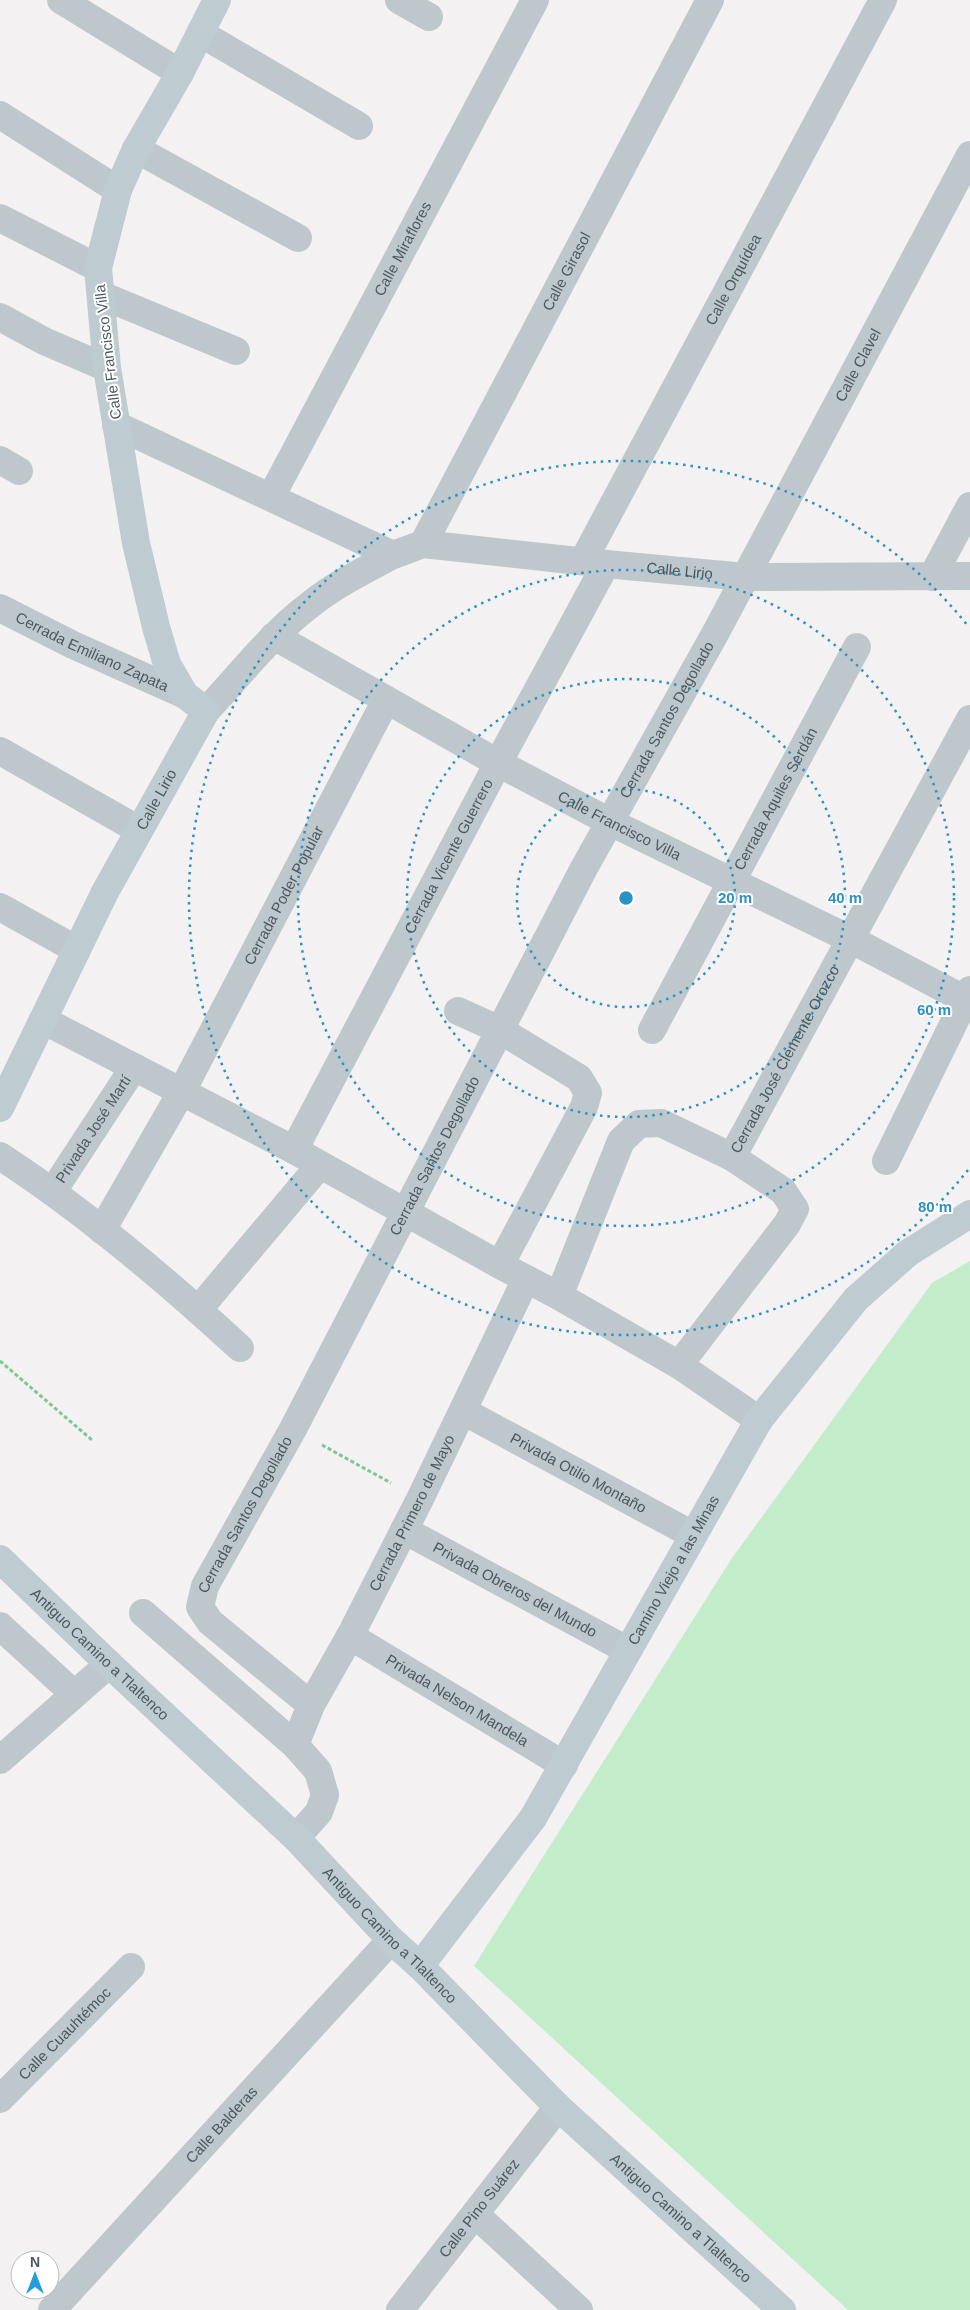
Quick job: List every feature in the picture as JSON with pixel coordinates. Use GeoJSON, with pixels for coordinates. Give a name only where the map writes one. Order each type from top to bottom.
{"type":"FeatureCollection","features":[{"type":"Feature","properties":{"kind":"street"},"geometry":{"type":"LineString","coordinates":[[61,0],[180,73]]}},
{"type":"Feature","properties":{"kind":"street","name":"Calle Francisco Villa"},"geometry":{"type":"LineString","coordinates":[[206,711],[185,695],[168,664],[156,627],[136,543],[116,425],[107,368],[98,268],[118,190],[136,149],[180,73],[217,0]]}},
{"type":"Feature","properties":{"kind":"street"},"geometry":{"type":"LineString","coordinates":[[399,0],[430,17]]}},
{"type":"Feature","properties":{"kind":"street","name":"Calle Miraflores"},"geometry":{"type":"LineString","coordinates":[[272,497],[535,0]]}},
{"type":"Feature","properties":{"kind":"street","name":"Calle Girasol"},"geometry":{"type":"LineString","coordinates":[[423,544],[710,0]]}},
{"type":"Feature","properties":{"kind":"street","name":"Calle Orquídea"},"geometry":{"type":"LineString","coordinates":[[595,563],[883,0]]}},
{"type":"Feature","properties":{"kind":"street"},"geometry":{"type":"LineString","coordinates":[[200,33],[359,126]]}},
{"type":"Feature","properties":{"kind":"street"},"geometry":{"type":"LineString","coordinates":[[0,115],[118,190]]}},
{"type":"Feature","properties":{"kind":"street"},"geometry":{"type":"LineString","coordinates":[[136,149],[298,238]]}},
{"type":"Feature","properties":{"kind":"street","name":"Calle Clavel"},"geometry":{"type":"LineString","coordinates":[[745,576],[970,154]]}},
{"type":"Feature","properties":{"kind":"street"},"geometry":{"type":"LineString","coordinates":[[0,218],[98,268]]}},
{"type":"Feature","properties":{"kind":"street"},"geometry":{"type":"LineString","coordinates":[[101,295],[236,351]]}},
{"type":"Feature","properties":{"kind":"street"},"geometry":{"type":"LineString","coordinates":[[0,317],[44,341],[107,368]]}},
{"type":"Feature","properties":{"kind":"street"},"geometry":{"type":"LineString","coordinates":[[116,425],[393,555]]}},
{"type":"Feature","properties":{"kind":"street"},"geometry":{"type":"LineString","coordinates":[[932,576],[970,506]]}},
{"type":"Feature","properties":{"kind":"street","name":"Calle Lirio"},"geometry":{"type":"LineString","coordinates":[[0,1108],[77,950],[139,830],[206,711],[274,636],[310,604],[351,576],[393,555],[423,544],[595,563],[745,576],[970,576]]}},
{"type":"Feature","properties":{"kind":"street","name":"Cerrada Vicente Guerrero"},"geometry":{"type":"LineString","coordinates":[[294,1150],[498,763],[595,563]]}},
{"type":"Feature","properties":{"kind":"street","name":"Cerrada Santos Degollado"},"geometry":{"type":"LineString","coordinates":[[310,1705],[210,1622],[200,1607],[205,1586],[293,1429],[404,1212],[610,822],[745,576]]}},
{"type":"Feature","properties":{"kind":"street","name":"Cerrada Emiliano Zapata"},"geometry":{"type":"LineString","coordinates":[[0,608],[73,645],[185,695]]}},
{"type":"Feature","properties":{"kind":"street","name":"Calle Francisco Villa"},"geometry":{"type":"LineString","coordinates":[[274,636],[498,763],[610,822],[733,880],[968,997]]}},
{"type":"Feature","properties":{"kind":"street","name":"Cerrada Aquiles Serdán"},"geometry":{"type":"LineString","coordinates":[[652,1030],[857,647]]}},
{"type":"Feature","properties":{"kind":"street","name":"Cerrada Poder Popular"},"geometry":{"type":"LineString","coordinates":[[102,1230],[182,1091],[386,700]]}},
{"type":"Feature","properties":{"kind":"street","name":"Cerrada José Clemente Orozco"},"geometry":{"type":"LineString","coordinates":[[679,1365],[787,1224],[795,1209],[783,1192],[732,1157],[852,940],[970,719]]}},
{"type":"Feature","properties":{"kind":"street"},"geometry":{"type":"LineString","coordinates":[[0,751],[139,830]]}},
{"type":"Feature","properties":{"kind":"street"},"geometry":{"type":"LineString","coordinates":[[3,914],[77,950]]}},
{"type":"Feature","properties":{"kind":"street"},"geometry":{"type":"LineString","coordinates":[[886,1161],[968,997]]}},
{"type":"Feature","properties":{"kind":"street"},"geometry":{"type":"LineString","coordinates":[[458,1011],[500,1030],[579,1078],[588,1093],[584,1107],[500,1265]]}},
{"type":"Feature","properties":{"kind":"street"},"geometry":{"type":"LineString","coordinates":[[43,1020],[294,1150],[559,1296],[679,1365],[759,1420]]}},
{"type":"Feature","properties":{"kind":"street","name":"Privada José Martí"},"geometry":{"type":"LineString","coordinates":[[53,1191],[134,1067]]}},
{"type":"Feature","properties":{"kind":"street"},"geometry":{"type":"LineString","coordinates":[[559,1296],[621,1141],[639,1124],[661,1123],[732,1157]]}},
{"type":"Feature","properties":{"kind":"street"},"geometry":{"type":"LineString","coordinates":[[0,1156],[53,1191],[102,1230],[198,1310],[240,1348]]}},
{"type":"Feature","properties":{"kind":"street"},"geometry":{"type":"LineString","coordinates":[[198,1310],[320,1166]]}},
{"type":"Feature","properties":{"kind":"street","name":"Camino Viejo a las Minas"},"geometry":{"type":"LineString","coordinates":[[420,1966],[533,1818],[759,1420],[856,1299],[908,1253],[970,1214]]}},
{"type":"Feature","properties":{"kind":"street","name":"Cerrada Primero de Mayo"},"geometry":{"type":"LineString","coordinates":[[295,1745],[310,1705],[350,1636],[420,1499],[526,1279]]}},
{"type":"Feature","properties":{"kind":"street","name":"Privada Otilio Montaño"},"geometry":{"type":"LineString","coordinates":[[463,1411],[693,1535]]}},
{"type":"Feature","properties":{"kind":"street","name":"Privada Obreros del Mundo"},"geometry":{"type":"LineString","coordinates":[[404,1530],[627,1650]]}},
{"type":"Feature","properties":{"kind":"street","name":"Antiguo Camino a Tlaltenco"},"geometry":{"type":"LineString","coordinates":[[0,1559],[109,1664],[296,1838],[391,1940],[420,1966],[558,2107],[782,2310]]}},
{"type":"Feature","properties":{"kind":"street"},"geometry":{"type":"LineString","coordinates":[[143,1613],[295,1745],[318,1771],[326,1795],[319,1812],[296,1838]]}},
{"type":"Feature","properties":{"kind":"street"},"geometry":{"type":"LineString","coordinates":[[0,1626],[74,1694]]}},
{"type":"Feature","properties":{"kind":"street","name":"Privada Nelson Mandela"},"geometry":{"type":"LineString","coordinates":[[350,1636],[564,1765]]}},
{"type":"Feature","properties":{"kind":"street"},"geometry":{"type":"LineString","coordinates":[[0,1760],[109,1664]]}},
{"type":"Feature","properties":{"kind":"street","name":"Calle Balderas"},"geometry":{"type":"LineString","coordinates":[[52,2310],[391,1940]]}},
{"type":"Feature","properties":{"kind":"street","name":"Calle Cuauhtémoc"},"geometry":{"type":"LineString","coordinates":[[0,2099],[131,1967]]}},
{"type":"Feature","properties":{"kind":"street","name":"Calle Pino Suárez"},"geometry":{"type":"LineString","coordinates":[[400,2310],[558,2107]]}},
{"type":"Feature","properties":{"kind":"street"},"geometry":{"type":"LineString","coordinates":[[475,2214],[579,2310]]}},
{"type":"Feature","properties":{"kind":"path"},"geometry":{"type":"LineString","coordinates":[[0,1361],[92,1440]]}},
{"type":"Feature","properties":{"kind":"path"},"geometry":{"type":"LineString","coordinates":[[293,1429],[420,1499]]}},
{"type":"Feature","properties":{"kind":"green space"},"geometry":{"type":"Polygon","coordinates":[[[970,1261],[970,2310],[848,2310],[474,1966],[732,1558],[932,1283],[970,1261]]]}}]}
